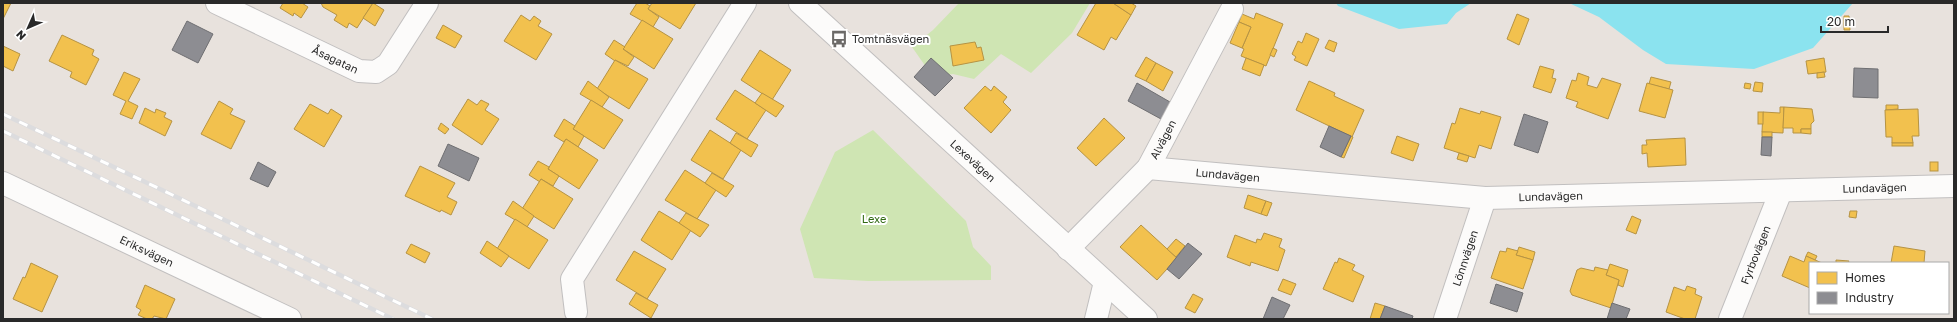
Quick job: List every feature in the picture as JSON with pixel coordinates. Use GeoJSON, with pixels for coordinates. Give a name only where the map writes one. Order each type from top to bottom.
{"type":"FeatureCollection","features":[{"type":"Feature","properties":{"kind":"street","name":"Åsagatan"},"geometry":{"type":"LineString","coordinates":[[217,3],[359,71],[376,72],[388,64],[428,3]]}},
{"type":"Feature","properties":{"kind":"street"},"geometry":{"type":"LineString","coordinates":[[576,312],[572,279],[745,3]]}},
{"type":"Feature","properties":{"kind":"street","name":"Lexevägen"},"geometry":{"type":"LineString","coordinates":[[800,3],[1146,319]]}},
{"type":"Feature","properties":{"kind":"street","name":"Alvägen"},"geometry":{"type":"LineString","coordinates":[[1068,249],[1148,168],[1232,9]]}},
{"type":"Feature","properties":{"kind":"street","name":"Lundavägen"},"geometry":{"type":"LineString","coordinates":[[1148,168],[1485,198],[1954,186]]}},
{"type":"Feature","properties":{"kind":"street","name":"Eriksvägen"},"geometry":{"type":"LineString","coordinates":[[3,182],[290,319]]}},
{"type":"Feature","properties":{"kind":"street","name":"Fyrbovägen"},"geometry":{"type":"LineString","coordinates":[[1730,319],[1781,191]]}},
{"type":"Feature","properties":{"kind":"street","name":"Lönnvägen"},"geometry":{"type":"LineString","coordinates":[[1445,319],[1485,198]]}},
{"type":"Feature","properties":{"kind":"street"},"geometry":{"type":"LineString","coordinates":[[1096,319],[1105,282]]}},
{"type":"Feature","properties":{"kind":"green space"},"geometry":{"type":"Polygon","coordinates":[[[959,3],[1090,3],[1072,33],[1031,73],[1001,54],[974,79],[953,74],[933,77],[912,47],[933,30],[959,3]]]}},
{"type":"Feature","properties":{"kind":"green space","name":"Lexe"},"geometry":{"type":"Polygon","coordinates":[[[873,130],[966,221],[973,247],[991,266],[991,280],[868,281],[814,278],[800,229],[835,152],[873,130]]]}},
{"type":"Feature","properties":{"kind":"water"},"geometry":{"type":"Polygon","coordinates":[[[1336,3],[1471,3],[1456,13],[1447,24],[1399,29],[1338,6],[1336,3]]]}},
{"type":"Feature","properties":{"kind":"water"},"geometry":{"type":"Polygon","coordinates":[[[1569,3],[1853,3],[1813,48],[1754,69],[1666,64],[1643,50],[1599,17],[1569,3]]]}},
{"type":"Feature","properties":{"kind":"building: Homes"},"geometry":{"type":"Polygon","coordinates":[[[3,3],[11,3],[3,19],[3,3]]]}},
{"type":"Feature","properties":{"kind":"building: Homes"},"geometry":{"type":"Polygon","coordinates":[[[283,3],[302,3],[308,7],[301,18],[294,13],[293,16],[280,8],[283,3]]]}},
{"type":"Feature","properties":{"kind":"building: Homes"},"geometry":{"type":"Polygon","coordinates":[[[321,3],[373,3],[357,28],[349,23],[347,28],[334,20],[337,15],[323,7],[321,3]]]}},
{"type":"Feature","properties":{"kind":"building: Homes"},"geometry":{"type":"Polygon","coordinates":[[[373,3],[384,10],[375,26],[363,18],[373,3]]]}},
{"type":"Feature","properties":{"kind":"building: Homes"},"geometry":{"type":"Polygon","coordinates":[[[637,3],[645,3],[650,6],[648,9],[659,17],[653,27],[630,14],[637,3]]]}},
{"type":"Feature","properties":{"kind":"building: Homes"},"geometry":{"type":"Polygon","coordinates":[[[652,3],[696,3],[680,29],[648,9],[652,3]]]}},
{"type":"Feature","properties":{"kind":"building: Homes"},"geometry":{"type":"Polygon","coordinates":[[[1096,3],[1113,3],[1131,15],[1116,40],[1111,37],[1104,50],[1077,35],[1096,3]]]}},
{"type":"Feature","properties":{"kind":"building: Homes"},"geometry":{"type":"Polygon","coordinates":[[[1113,3],[1131,3],[1136,6],[1131,15],[1113,3]]]}},
{"type":"Feature","properties":{"kind":"building: Homes"},"geometry":{"type":"Polygon","coordinates":[[[1256,13],[1283,24],[1266,66],[1241,56],[1244,49],[1242,48],[1251,27],[1239,22],[1242,14],[1254,19],[1256,13]]]}},
{"type":"Feature","properties":{"kind":"building: Homes"},"geometry":{"type":"Polygon","coordinates":[[[1517,14],[1529,19],[1519,45],[1507,39],[1517,14]]]}},
{"type":"Feature","properties":{"kind":"building: Homes"},"geometry":{"type":"Polygon","coordinates":[[[521,15],[530,21],[534,16],[541,21],[538,26],[552,34],[536,60],[504,41],[521,15]]]}},
{"type":"Feature","properties":{"kind":"building: Homes"},"geometry":{"type":"Polygon","coordinates":[[[1844,16],[1849,16],[1850,30],[1844,30],[1844,16]]]}},
{"type":"Feature","properties":{"kind":"building: Homes"},"geometry":{"type":"Polygon","coordinates":[[[642,20],[673,39],[654,69],[623,49],[642,20]]]}},
{"type":"Feature","properties":{"kind":"building: Homes"},"geometry":{"type":"Polygon","coordinates":[[[1239,22],[1251,27],[1242,48],[1230,43],[1239,22]]]}},
{"type":"Feature","properties":{"kind":"building: Homes"},"geometry":{"type":"Polygon","coordinates":[[[443,25],[462,36],[455,48],[436,38],[443,25]]]}},
{"type":"Feature","properties":{"kind":"building: Homes"},"geometry":{"type":"Polygon","coordinates":[[[1306,33],[1319,39],[1307,66],[1294,60],[1296,57],[1292,54],[1298,41],[1302,43],[1306,33]]]}},
{"type":"Feature","properties":{"kind":"building: Homes"},"geometry":{"type":"Polygon","coordinates":[[[62,35],[94,50],[92,55],[99,59],[86,85],[70,77],[72,72],[49,61],[62,35]]]}},
{"type":"Feature","properties":{"kind":"building: Homes"},"geometry":{"type":"Polygon","coordinates":[[[614,40],[625,47],[623,49],[634,57],[628,66],[615,61],[605,54],[614,40]]]}},
{"type":"Feature","properties":{"kind":"building: Homes"},"geometry":{"type":"Polygon","coordinates":[[[1329,40],[1337,43],[1334,52],[1325,48],[1329,40]]]}},
{"type":"Feature","properties":{"kind":"building: Homes"},"geometry":{"type":"Polygon","coordinates":[[[975,42],[977,48],[981,47],[984,60],[953,66],[950,46],[975,42]]]}},
{"type":"Feature","properties":{"kind":"building: Homes"},"geometry":{"type":"Polygon","coordinates":[[[3,46],[20,54],[13,71],[3,66],[3,46]]]}},
{"type":"Feature","properties":{"kind":"building: Homes"},"geometry":{"type":"Polygon","coordinates":[[[1273,48],[1277,50],[1274,57],[1270,55],[1273,48]]]}},
{"type":"Feature","properties":{"kind":"building: Homes"},"geometry":{"type":"Polygon","coordinates":[[[760,50],[791,70],[772,100],[741,80],[760,50]]]}},
{"type":"Feature","properties":{"kind":"building: Homes"},"geometry":{"type":"Polygon","coordinates":[[[1146,57],[1156,63],[1146,81],[1135,76],[1146,57]]]}},
{"type":"Feature","properties":{"kind":"building: Homes"},"geometry":{"type":"Polygon","coordinates":[[[1246,58],[1264,65],[1260,76],[1242,69],[1246,58]]]}},
{"type":"Feature","properties":{"kind":"building: Homes"},"geometry":{"type":"Polygon","coordinates":[[[1824,58],[1826,72],[1808,74],[1806,61],[1824,58]]]}},
{"type":"Feature","properties":{"kind":"building: Homes"},"geometry":{"type":"Polygon","coordinates":[[[615,60],[648,79],[629,109],[597,89],[615,60]]]}},
{"type":"Feature","properties":{"kind":"building: Homes"},"geometry":{"type":"Polygon","coordinates":[[[1156,63],[1173,72],[1163,91],[1146,81],[1156,63]]]}},
{"type":"Feature","properties":{"kind":"building: Homes"},"geometry":{"type":"Polygon","coordinates":[[[1540,66],[1554,70],[1552,78],[1556,79],[1551,93],[1533,87],[1540,66]]]}},
{"type":"Feature","properties":{"kind":"building: Homes"},"geometry":{"type":"Polygon","coordinates":[[[124,72],[140,79],[128,101],[138,106],[132,119],[120,114],[126,101],[113,95],[124,72]]]}},
{"type":"Feature","properties":{"kind":"building: Homes"},"geometry":{"type":"Polygon","coordinates":[[[1824,72],[1825,77],[1817,78],[1817,73],[1824,72]]]}},
{"type":"Feature","properties":{"kind":"building: Homes"},"geometry":{"type":"Polygon","coordinates":[[[1578,73],[1589,77],[1587,85],[1597,88],[1602,78],[1621,84],[1608,119],[1576,107],[1578,102],[1566,98],[1572,80],[1576,81],[1578,73]]]}},
{"type":"Feature","properties":{"kind":"building: Homes"},"geometry":{"type":"Polygon","coordinates":[[[1651,77],[1671,82],[1669,89],[1649,84],[1651,77]]]}},
{"type":"Feature","properties":{"kind":"building: Homes"},"geometry":{"type":"Polygon","coordinates":[[[588,81],[609,97],[602,107],[580,94],[588,81]]]}},
{"type":"Feature","properties":{"kind":"building: Homes"},"geometry":{"type":"Polygon","coordinates":[[[1309,81],[1335,93],[1334,96],[1364,110],[1352,137],[1296,110],[1309,81]]]}},
{"type":"Feature","properties":{"kind":"building: Homes"},"geometry":{"type":"Polygon","coordinates":[[[1755,82],[1763,83],[1762,92],[1753,91],[1755,82]]]}},
{"type":"Feature","properties":{"kind":"building: Homes"},"geometry":{"type":"Polygon","coordinates":[[[1647,83],[1673,90],[1665,118],[1639,111],[1647,83]]]}},
{"type":"Feature","properties":{"kind":"building: Homes"},"geometry":{"type":"Polygon","coordinates":[[[1745,83],[1751,84],[1750,89],[1744,88],[1745,83]]]}},
{"type":"Feature","properties":{"kind":"building: Homes"},"geometry":{"type":"Polygon","coordinates":[[[985,86],[991,91],[994,86],[1007,97],[1003,102],[1011,110],[991,133],[964,108],[985,86]]]}},
{"type":"Feature","properties":{"kind":"building: Homes"},"geometry":{"type":"Polygon","coordinates":[[[735,90],[766,110],[747,139],[716,119],[735,90]]]}},
{"type":"Feature","properties":{"kind":"building: Homes"},"geometry":{"type":"Polygon","coordinates":[[[762,93],[784,106],[776,117],[755,103],[762,93]]]}},
{"type":"Feature","properties":{"kind":"building: Homes"},"geometry":{"type":"Polygon","coordinates":[[[468,99],[477,105],[481,100],[489,104],[485,110],[499,119],[482,145],[452,125],[468,99]]]}},
{"type":"Feature","properties":{"kind":"building: Homes"},"geometry":{"type":"Polygon","coordinates":[[[591,100],[623,120],[604,149],[573,129],[591,100]]]}},
{"type":"Feature","properties":{"kind":"building: Homes"},"geometry":{"type":"Polygon","coordinates":[[[219,101],[233,109],[230,114],[245,121],[231,149],[201,134],[219,101]]]}},
{"type":"Feature","properties":{"kind":"building: Homes"},"geometry":{"type":"Polygon","coordinates":[[[310,104],[328,114],[331,109],[342,116],[324,147],[294,129],[310,104]]]}},
{"type":"Feature","properties":{"kind":"building: Homes"},"geometry":{"type":"Polygon","coordinates":[[[1886,105],[1898,105],[1898,109],[1886,110],[1886,105]]]}},
{"type":"Feature","properties":{"kind":"building: Homes"},"geometry":{"type":"Polygon","coordinates":[[[1780,107],[1784,107],[1783,133],[1762,132],[1763,112],[1780,113],[1780,107]]]}},
{"type":"Feature","properties":{"kind":"building: Homes"},"geometry":{"type":"Polygon","coordinates":[[[1784,107],[1812,109],[1814,121],[1811,124],[1811,129],[1801,129],[1801,133],[1793,133],[1793,128],[1783,128],[1784,107]]]}},
{"type":"Feature","properties":{"kind":"building: Homes"},"geometry":{"type":"Polygon","coordinates":[[[145,108],[155,113],[156,109],[166,113],[164,117],[172,121],[165,136],[139,123],[145,108]]]}},
{"type":"Feature","properties":{"kind":"building: Homes"},"geometry":{"type":"Polygon","coordinates":[[[1460,108],[1480,114],[1481,111],[1501,117],[1491,149],[1479,145],[1475,158],[1444,148],[1452,123],[1455,124],[1460,108]]]}},
{"type":"Feature","properties":{"kind":"building: Homes"},"geometry":{"type":"Polygon","coordinates":[[[1918,109],[1919,136],[1912,136],[1913,143],[1892,143],[1892,137],[1886,137],[1885,110],[1918,109]]]}},
{"type":"Feature","properties":{"kind":"building: Homes"},"geometry":{"type":"Polygon","coordinates":[[[1758,112],[1763,112],[1763,124],[1758,124],[1758,112]]]}},
{"type":"Feature","properties":{"kind":"building: Homes"},"geometry":{"type":"Polygon","coordinates":[[[1104,118],[1125,138],[1096,166],[1077,148],[1104,118]]]}},
{"type":"Feature","properties":{"kind":"building: Homes"},"geometry":{"type":"Polygon","coordinates":[[[564,119],[575,126],[573,129],[584,136],[578,147],[566,139],[564,142],[554,136],[564,119]]]}},
{"type":"Feature","properties":{"kind":"building: Homes"},"geometry":{"type":"Polygon","coordinates":[[[441,123],[449,129],[445,134],[438,129],[441,123]]]}},
{"type":"Feature","properties":{"kind":"building: Homes"},"geometry":{"type":"Polygon","coordinates":[[[1801,129],[1811,129],[1811,134],[1801,133],[1801,129]]]}},
{"type":"Feature","properties":{"kind":"building: Homes"},"geometry":{"type":"Polygon","coordinates":[[[710,130],[741,150],[723,179],[691,160],[710,130]]]}},
{"type":"Feature","properties":{"kind":"building: Homes"},"geometry":{"type":"Polygon","coordinates":[[[1762,132],[1772,132],[1772,137],[1762,137],[1762,132]]]}},
{"type":"Feature","properties":{"kind":"building: Homes"},"geometry":{"type":"Polygon","coordinates":[[[736,133],[758,145],[751,157],[730,143],[736,133]]]}},
{"type":"Feature","properties":{"kind":"building: Homes"},"geometry":{"type":"Polygon","coordinates":[[[1351,136],[1353,137],[1344,158],[1341,157],[1351,136]]]}},
{"type":"Feature","properties":{"kind":"building: Homes"},"geometry":{"type":"Polygon","coordinates":[[[1397,136],[1419,144],[1413,161],[1391,153],[1397,136]]]}},
{"type":"Feature","properties":{"kind":"building: Homes"},"geometry":{"type":"Polygon","coordinates":[[[1685,138],[1686,165],[1648,167],[1647,153],[1642,154],[1642,145],[1647,145],[1646,140],[1685,138]]]}},
{"type":"Feature","properties":{"kind":"building: Homes"},"geometry":{"type":"Polygon","coordinates":[[[566,139],[598,160],[579,189],[548,169],[566,139]]]}},
{"type":"Feature","properties":{"kind":"building: Homes"},"geometry":{"type":"Polygon","coordinates":[[[1892,143],[1913,143],[1913,146],[1892,146],[1892,143]]]}},
{"type":"Feature","properties":{"kind":"building: Homes"},"geometry":{"type":"Polygon","coordinates":[[[1459,153],[1469,156],[1467,162],[1457,159],[1459,153]]]}},
{"type":"Feature","properties":{"kind":"building: Homes"},"geometry":{"type":"Polygon","coordinates":[[[538,161],[549,167],[548,169],[559,176],[553,186],[541,179],[540,182],[529,175],[538,161]]]}},
{"type":"Feature","properties":{"kind":"building: Homes"},"geometry":{"type":"Polygon","coordinates":[[[1930,162],[1938,162],[1938,171],[1930,171],[1930,162]]]}},
{"type":"Feature","properties":{"kind":"building: Homes"},"geometry":{"type":"Polygon","coordinates":[[[420,166],[455,183],[447,197],[457,202],[451,215],[441,210],[440,212],[405,196],[420,166]]]}},
{"type":"Feature","properties":{"kind":"building: Homes"},"geometry":{"type":"Polygon","coordinates":[[[685,170],[716,190],[697,219],[665,200],[685,170]]]}},
{"type":"Feature","properties":{"kind":"building: Homes"},"geometry":{"type":"Polygon","coordinates":[[[712,173],[734,186],[726,197],[705,183],[712,173]]]}},
{"type":"Feature","properties":{"kind":"building: Homes"},"geometry":{"type":"Polygon","coordinates":[[[541,179],[573,199],[554,229],[522,209],[541,179]]]}},
{"type":"Feature","properties":{"kind":"building: Homes"},"geometry":{"type":"Polygon","coordinates":[[[1248,195],[1266,201],[1261,214],[1244,208],[1248,195]]]}},
{"type":"Feature","properties":{"kind":"building: Homes"},"geometry":{"type":"Polygon","coordinates":[[[513,201],[534,216],[527,227],[505,214],[513,201]]]}},
{"type":"Feature","properties":{"kind":"building: Homes"},"geometry":{"type":"Polygon","coordinates":[[[1266,201],[1272,203],[1267,216],[1261,214],[1266,201]]]}},
{"type":"Feature","properties":{"kind":"building: Homes"},"geometry":{"type":"Polygon","coordinates":[[[659,211],[691,230],[672,260],[641,240],[659,211]]]}},
{"type":"Feature","properties":{"kind":"building: Homes"},"geometry":{"type":"Polygon","coordinates":[[[1850,211],[1857,211],[1856,218],[1849,217],[1850,211]]]}},
{"type":"Feature","properties":{"kind":"building: Homes"},"geometry":{"type":"Polygon","coordinates":[[[686,213],[709,225],[700,237],[679,223],[686,213]]]}},
{"type":"Feature","properties":{"kind":"building: Homes"},"geometry":{"type":"Polygon","coordinates":[[[1632,216],[1641,220],[1636,234],[1626,230],[1632,216]]]}},
{"type":"Feature","properties":{"kind":"building: Homes"},"geometry":{"type":"Polygon","coordinates":[[[515,219],[548,240],[529,269],[497,249],[515,219]]]}},
{"type":"Feature","properties":{"kind":"building: Homes"},"geometry":{"type":"Polygon","coordinates":[[[1141,225],[1177,258],[1157,280],[1120,247],[1141,225]]]}},
{"type":"Feature","properties":{"kind":"building: Homes"},"geometry":{"type":"Polygon","coordinates":[[[1264,233],[1282,239],[1279,247],[1285,250],[1278,271],[1251,262],[1250,266],[1227,257],[1235,235],[1256,243],[1257,239],[1261,240],[1264,233]]]}},
{"type":"Feature","properties":{"kind":"building: Homes"},"geometry":{"type":"Polygon","coordinates":[[[1176,239],[1185,246],[1176,257],[1167,249],[1176,239]]]}},
{"type":"Feature","properties":{"kind":"building: Homes"},"geometry":{"type":"Polygon","coordinates":[[[487,241],[509,256],[501,267],[480,253],[487,241]]]}},
{"type":"Feature","properties":{"kind":"building: Homes"},"geometry":{"type":"Polygon","coordinates":[[[411,244],[430,253],[425,263],[406,253],[411,244]]]}},
{"type":"Feature","properties":{"kind":"building: Homes"},"geometry":{"type":"Polygon","coordinates":[[[1894,246],[1925,251],[1924,262],[1891,262],[1894,246]]]}},
{"type":"Feature","properties":{"kind":"building: Homes"},"geometry":{"type":"Polygon","coordinates":[[[1519,247],[1535,252],[1533,260],[1516,255],[1519,247]]]}},
{"type":"Feature","properties":{"kind":"building: Homes"},"geometry":{"type":"Polygon","coordinates":[[[1507,248],[1518,251],[1516,255],[1533,260],[1523,289],[1491,278],[1500,251],[1506,252],[1507,248]]]}},
{"type":"Feature","properties":{"kind":"building: Homes"},"geometry":{"type":"Polygon","coordinates":[[[634,251],[666,269],[647,299],[616,280],[634,251]]]}},
{"type":"Feature","properties":{"kind":"building: Homes"},"geometry":{"type":"Polygon","coordinates":[[[1808,252],[1817,256],[1815,260],[1806,256],[1808,252]]]}},
{"type":"Feature","properties":{"kind":"building: Homes"},"geometry":{"type":"Polygon","coordinates":[[[1790,256],[1804,262],[1806,256],[1820,262],[1809,262],[1809,288],[1782,276],[1790,256]]]}},
{"type":"Feature","properties":{"kind":"building: Homes"},"geometry":{"type":"Polygon","coordinates":[[[1339,258],[1355,265],[1352,270],[1364,276],[1353,302],[1323,289],[1335,262],[1337,263],[1339,258]]]}},
{"type":"Feature","properties":{"kind":"building: Homes"},"geometry":{"type":"Polygon","coordinates":[[[1836,260],[1849,261],[1848,262],[1836,262],[1836,260]]]}},
{"type":"Feature","properties":{"kind":"building: Homes"},"geometry":{"type":"Polygon","coordinates":[[[31,263],[58,276],[42,312],[13,299],[23,277],[25,278],[31,263]]]}},
{"type":"Feature","properties":{"kind":"building: Homes"},"geometry":{"type":"Polygon","coordinates":[[[1610,264],[1628,270],[1623,287],[1618,285],[1619,280],[1606,275],[1610,264]]]}},
{"type":"Feature","properties":{"kind":"building: Homes"},"geometry":{"type":"Polygon","coordinates":[[[1595,267],[1608,270],[1606,275],[1619,280],[1611,308],[1572,295],[1570,291],[1577,270],[1581,268],[1594,271],[1595,267]]]}},
{"type":"Feature","properties":{"kind":"building: Homes"},"geometry":{"type":"Polygon","coordinates":[[[1283,279],[1296,284],[1291,295],[1278,290],[1283,279]]]}},
{"type":"Feature","properties":{"kind":"building: Homes"},"geometry":{"type":"Polygon","coordinates":[[[145,285],[175,299],[166,319],[154,316],[152,319],[147,319],[138,315],[141,310],[136,307],[145,285]]]}},
{"type":"Feature","properties":{"kind":"building: Homes"},"geometry":{"type":"Polygon","coordinates":[[[1687,286],[1696,289],[1695,294],[1702,297],[1695,319],[1685,319],[1666,312],[1674,287],[1685,291],[1687,286]]]}},
{"type":"Feature","properties":{"kind":"building: Homes"},"geometry":{"type":"Polygon","coordinates":[[[636,293],[658,305],[651,318],[629,304],[636,293]]]}},
{"type":"Feature","properties":{"kind":"building: Homes"},"geometry":{"type":"Polygon","coordinates":[[[1193,294],[1203,299],[1195,313],[1185,308],[1193,294]]]}},
{"type":"Feature","properties":{"kind":"building: Homes"},"geometry":{"type":"Polygon","coordinates":[[[1375,303],[1385,306],[1380,319],[1370,319],[1375,303]]]}},
{"type":"Feature","properties":{"kind":"building: Industry"},"geometry":{"type":"Polygon","coordinates":[[[187,21],[213,34],[198,63],[172,50],[187,21]]]}},
{"type":"Feature","properties":{"kind":"building: Industry"},"geometry":{"type":"Polygon","coordinates":[[[931,58],[953,78],[935,96],[914,77],[931,58]]]}},
{"type":"Feature","properties":{"kind":"building: Industry"},"geometry":{"type":"Polygon","coordinates":[[[1854,68],[1878,69],[1878,98],[1853,97],[1854,68]]]}},
{"type":"Feature","properties":{"kind":"building: Industry"},"geometry":{"type":"Polygon","coordinates":[[[1137,83],[1170,102],[1161,119],[1128,101],[1137,83]]]}},
{"type":"Feature","properties":{"kind":"building: Industry"},"geometry":{"type":"Polygon","coordinates":[[[1524,114],[1548,122],[1538,153],[1514,145],[1524,114]]]}},
{"type":"Feature","properties":{"kind":"building: Industry"},"geometry":{"type":"Polygon","coordinates":[[[1329,126],[1351,136],[1341,157],[1320,147],[1329,126]]]}},
{"type":"Feature","properties":{"kind":"building: Industry"},"geometry":{"type":"Polygon","coordinates":[[[1762,137],[1772,137],[1771,156],[1761,155],[1762,137]]]}},
{"type":"Feature","properties":{"kind":"building: Industry"},"geometry":{"type":"Polygon","coordinates":[[[448,144],[479,158],[469,181],[438,166],[448,144]]]}},
{"type":"Feature","properties":{"kind":"building: Industry"},"geometry":{"type":"Polygon","coordinates":[[[258,162],[276,172],[268,187],[250,179],[258,162]]]}},
{"type":"Feature","properties":{"kind":"building: Industry"},"geometry":{"type":"Polygon","coordinates":[[[1188,243],[1202,254],[1179,279],[1167,269],[1188,243]]]}},
{"type":"Feature","properties":{"kind":"building: Industry"},"geometry":{"type":"Polygon","coordinates":[[[1496,284],[1523,293],[1517,312],[1490,303],[1496,284]]]}},
{"type":"Feature","properties":{"kind":"building: Industry"},"geometry":{"type":"Polygon","coordinates":[[[1272,297],[1290,305],[1283,319],[1263,319],[1272,297]]]}},
{"type":"Feature","properties":{"kind":"building: Industry"},"geometry":{"type":"Polygon","coordinates":[[[1612,303],[1630,309],[1626,319],[1607,319],[1612,303]]]}},
{"type":"Feature","properties":{"kind":"building: Industry"},"geometry":{"type":"Polygon","coordinates":[[[1385,306],[1413,316],[1412,319],[1380,319],[1385,306]]]}},
{"type":"Feature","properties":{"kind":"railway"},"geometry":{"type":"LineString","coordinates":[[3,114],[432,319]]}},
{"type":"Feature","properties":{"kind":"railway"},"geometry":{"type":"LineString","coordinates":[[3,131],[393,319]]}},
{"type":"Feature","properties":{"kind":"place","name":"Tomtnäsvägen"},"geometry":{"type":"Point","coordinates":[839,39]}}]}
